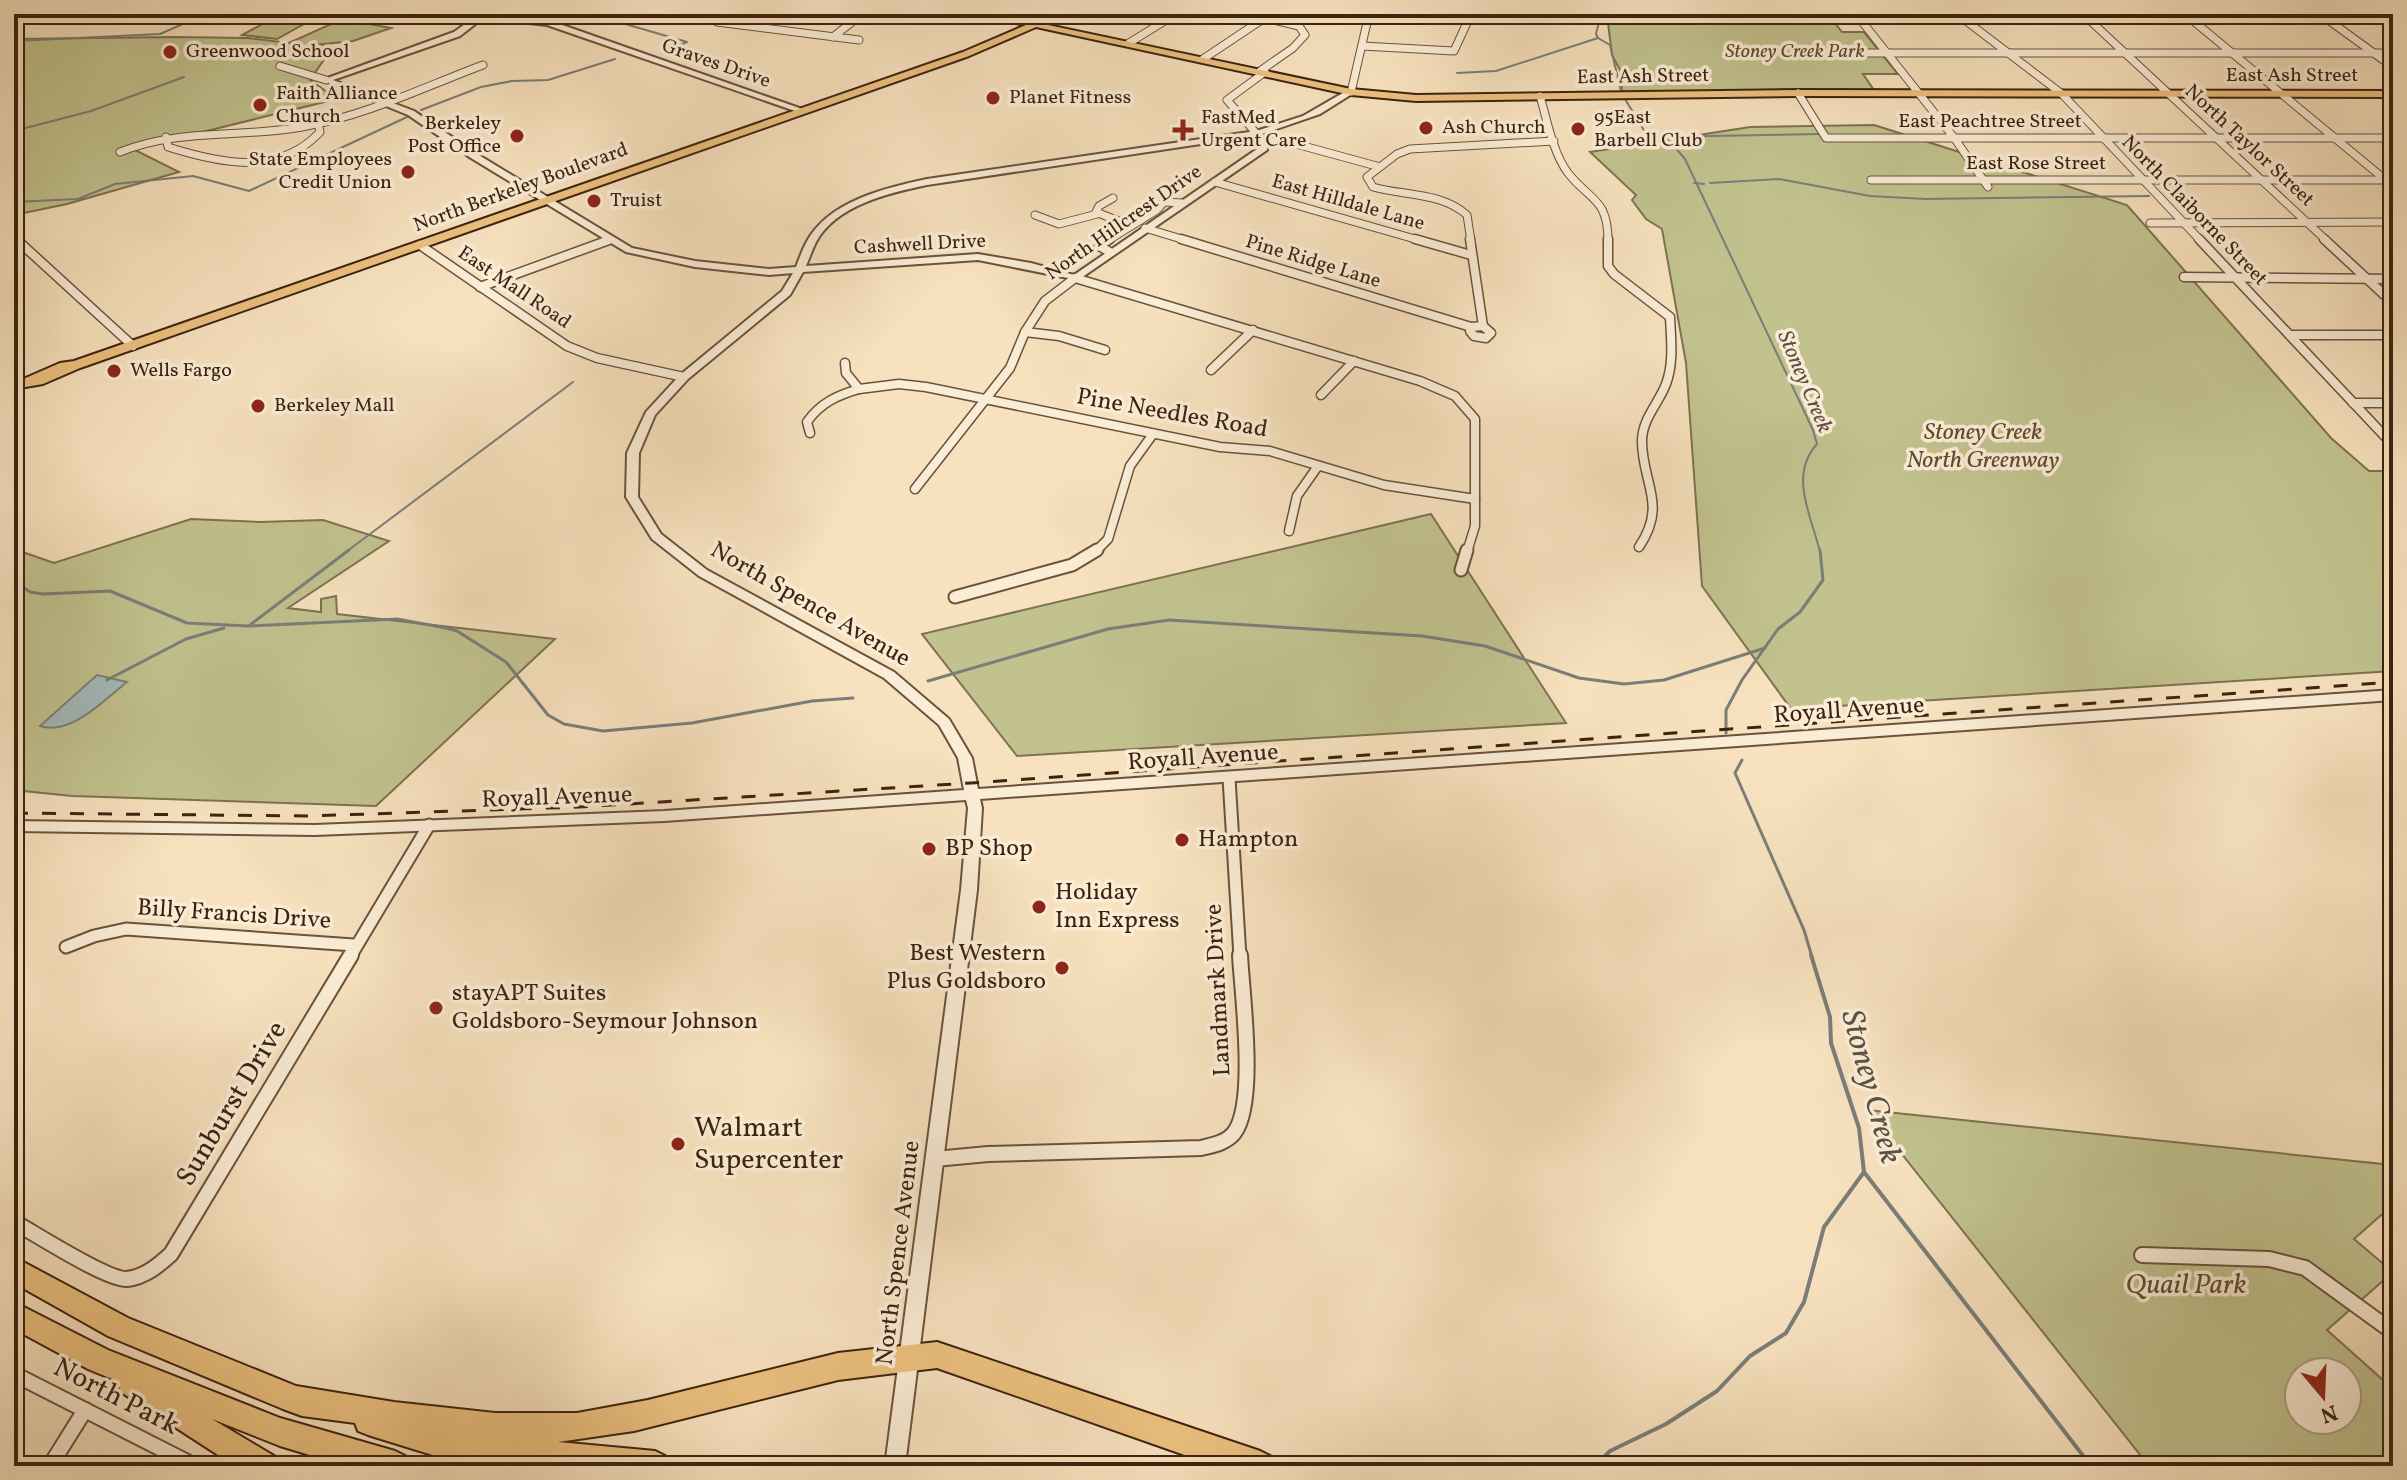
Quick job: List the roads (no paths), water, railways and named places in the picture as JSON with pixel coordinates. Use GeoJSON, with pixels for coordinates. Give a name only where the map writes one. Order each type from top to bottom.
{"type":"FeatureCollection","features":[{"type":"Feature","properties":{"kind":"highway"},"geometry":{"type":"LineString","coordinates":[[14,1269],[118,1327],[293,1399],[452,1447],[655,1466]]}},
{"type":"Feature","properties":{"kind":"highway"},"geometry":{"type":"LineString","coordinates":[[14,1315],[98,1360],[218,1440],[264,1466]]}},
{"type":"Feature","properties":{"kind":"highway"},"geometry":{"type":"LineString","coordinates":[[293,1399],[463,1426],[564,1428],[642,1416],[844,1364],[910,1355],[937,1355],[1260,1466]]}},
{"type":"Feature","properties":{"kind":"highway"},"geometry":{"type":"LineString","coordinates":[[98,1360],[280,1432],[395,1466]]}},
{"type":"Feature","properties":{"kind":"main road","name":"East Ash Street"},"geometry":{"type":"LineString","coordinates":[[976,14],[1045,22],[1093,35]]}},
{"type":"Feature","properties":{"kind":"main road","name":"East Ash Street"},"geometry":{"type":"LineString","coordinates":[[1045,22],[1065,31],[1351,92],[1416,98],[1798,93],[2393,94]]}},
{"type":"Feature","properties":{"kind":"main road","name":"North Berkeley Boulevard"},"geometry":{"type":"LineString","coordinates":[[15,386],[64,366],[133,346],[801,110],[1026,34],[1045,22]]}},
{"type":"Feature","properties":{"kind":"main road","name":"North Berkeley Boulevard"},"geometry":{"type":"LineString","coordinates":[[980,48],[1045,22]]}},
{"type":"Feature","properties":{"kind":"main road"},"geometry":{"type":"LineString","coordinates":[[1026,34],[1065,31]]}},
{"type":"Feature","properties":{"kind":"street"},"geometry":{"type":"LineString","coordinates":[[729,14],[717,22],[859,40]]}},
{"type":"Feature","properties":{"kind":"street"},"geometry":{"type":"LineString","coordinates":[[833,37],[862,14]]}},
{"type":"Feature","properties":{"kind":"street"},"geometry":{"type":"LineString","coordinates":[[1045,22],[1065,14]]}},
{"type":"Feature","properties":{"kind":"street"},"geometry":{"type":"LineString","coordinates":[[1129,43],[1176,14]]}},
{"type":"Feature","properties":{"kind":"street"},"geometry":{"type":"LineString","coordinates":[[1351,92],[1369,14]]}},
{"type":"Feature","properties":{"kind":"street"},"geometry":{"type":"LineString","coordinates":[[1362,46],[1454,51],[1471,14]]}},
{"type":"Feature","properties":{"kind":"street"},"geometry":{"type":"LineString","coordinates":[[1856,14],[1890,54],[1987,184]]}},
{"type":"Feature","properties":{"kind":"street","name":"North Claiborne Street"},"geometry":{"type":"LineString","coordinates":[[1957,14],[2062,94],[2393,445]]}},
{"type":"Feature","properties":{"kind":"street","name":"North Taylor Street"},"geometry":{"type":"LineString","coordinates":[[2083,14],[2393,303]]}},
{"type":"Feature","properties":{"kind":"street"},"geometry":{"type":"LineString","coordinates":[[2185,14],[2393,186]]}},
{"type":"Feature","properties":{"kind":"street"},"geometry":{"type":"LineString","coordinates":[[2320,14],[2393,67]]}},
{"type":"Feature","properties":{"kind":"street"},"geometry":{"type":"LineString","coordinates":[[326,80],[457,34],[483,15]]}},
{"type":"Feature","properties":{"kind":"street","name":"Graves Drive"},"geometry":{"type":"LineString","coordinates":[[483,15],[548,23],[801,110]]}},
{"type":"Feature","properties":{"kind":"street"},"geometry":{"type":"LineString","coordinates":[[1203,59],[1268,16],[1299,26],[1305,35],[1293,48],[1227,100],[1260,137],[1380,167]]}},
{"type":"Feature","properties":{"kind":"street"},"geometry":{"type":"LineString","coordinates":[[1854,53],[2393,53]]}},
{"type":"Feature","properties":{"kind":"street"},"geometry":{"type":"LineString","coordinates":[[120,152],[139,143],[166,137],[280,130],[318,123],[483,65]]}},
{"type":"Feature","properties":{"kind":"street","name":"Cashwell Drive"},"geometry":{"type":"LineString","coordinates":[[280,66],[326,80],[423,119],[474,156],[629,250],[737,271],[800,270],[978,257],[1034,266],[1438,387],[1467,406],[1475,419],[1475,526],[1461,570]]}},
{"type":"Feature","properties":{"kind":"street","name":"North Spence Avenue"},"geometry":{"type":"LineString","coordinates":[[896,1460],[969,890],[974,838],[973,797],[965,758],[951,730],[889,675],[703,573],[656,536],[632,497],[633,453],[650,414],[684,377],[786,293],[800,270],[811,242],[821,229],[850,208],[890,190],[935,181],[1260,137],[1324,111],[1351,92]]}},
{"type":"Feature","properties":{"kind":"street","name":"East Peachtree Street"},"geometry":{"type":"LineString","coordinates":[[1798,93],[1826,138],[2393,138]]}},
{"type":"Feature","properties":{"kind":"street"},"geometry":{"type":"LineString","coordinates":[[1540,96],[1568,173],[1591,193],[1608,221],[1608,266],[1613,273],[1652,299],[1670,317],[1668,380],[1644,425],[1642,442],[1654,490],[1655,514],[1639,547]]}},
{"type":"Feature","properties":{"kind":"street"},"geometry":{"type":"LineString","coordinates":[[166,137],[168,147],[251,166],[267,162],[314,139],[320,132],[318,123]]}},
{"type":"Feature","properties":{"kind":"street","name":"North Hillcrest Drive"},"geometry":{"type":"LineString","coordinates":[[915,489],[1010,368],[1025,332],[1045,301],[1110,252],[1264,148],[1260,137]]}},
{"type":"Feature","properties":{"kind":"street"},"geometry":{"type":"LineString","coordinates":[[1471,255],[1467,215],[1459,206],[1445,200],[1401,195],[1373,187],[1367,177],[1397,154],[1410,149],[1554,141]]}},
{"type":"Feature","properties":{"kind":"street","name":"East Rose Street"},"geometry":{"type":"LineString","coordinates":[[1871,180],[1987,184],[2141,179],[2389,180]]}},
{"type":"Feature","properties":{"kind":"street","name":"East Hilldale Lane"},"geometry":{"type":"LineString","coordinates":[[1215,182],[1471,255]]}},
{"type":"Feature","properties":{"kind":"street"},"geometry":{"type":"LineString","coordinates":[[1035,215],[1059,224],[1097,214],[1099,206],[1113,198]]}},
{"type":"Feature","properties":{"kind":"street"},"geometry":{"type":"LineString","coordinates":[[1110,252],[1099,246],[1129,224],[1155,211],[1164,202],[1182,203]]}},
{"type":"Feature","properties":{"kind":"street","name":"Pine Ridge Lane"},"geometry":{"type":"LineString","coordinates":[[1097,214],[1471,327],[1483,326],[1471,255]]}},
{"type":"Feature","properties":{"kind":"street"},"geometry":{"type":"LineString","coordinates":[[2150,223],[2393,222]]}},
{"type":"Feature","properties":{"kind":"street"},"geometry":{"type":"LineString","coordinates":[[14,237],[133,346]]}},
{"type":"Feature","properties":{"kind":"street"},"geometry":{"type":"LineString","coordinates":[[480,287],[609,240]]}},
{"type":"Feature","properties":{"kind":"street","name":"East Mall Road"},"geometry":{"type":"LineString","coordinates":[[420,245],[567,346],[597,358],[684,377]]}},
{"type":"Feature","properties":{"kind":"street"},"geometry":{"type":"LineString","coordinates":[[2184,277],[2393,279]]}},
{"type":"Feature","properties":{"kind":"street"},"geometry":{"type":"LineString","coordinates":[[1211,370],[1253,330]]}},
{"type":"Feature","properties":{"kind":"street"},"geometry":{"type":"LineString","coordinates":[[1025,332],[1059,336],[1105,350]]}},
{"type":"Feature","properties":{"kind":"street"},"geometry":{"type":"LineString","coordinates":[[2290,335],[2393,335]]}},
{"type":"Feature","properties":{"kind":"street"},"geometry":{"type":"LineString","coordinates":[[1321,395],[1354,361]]}},
{"type":"Feature","properties":{"kind":"street"},"geometry":{"type":"LineString","coordinates":[[845,363],[846,373],[859,389]]}},
{"type":"Feature","properties":{"kind":"street","name":"Pine Needles Road"},"geometry":{"type":"LineString","coordinates":[[810,433],[807,422],[823,403],[859,389],[899,384],[1220,447],[1270,451],[1384,485],[1475,499]]}},
{"type":"Feature","properties":{"kind":"street"},"geometry":{"type":"LineString","coordinates":[[2353,403],[2393,403]]}},
{"type":"Feature","properties":{"kind":"street"},"geometry":{"type":"LineString","coordinates":[[955,597],[1072,565],[1094,554],[1108,539],[1130,466],[1153,434]]}},
{"type":"Feature","properties":{"kind":"street"},"geometry":{"type":"LineString","coordinates":[[1289,531],[1292,503],[1300,485],[1318,466]]}},
{"type":"Feature","properties":{"kind":"street","name":"Royall Avenue"},"geometry":{"type":"LineString","coordinates":[[14,826],[315,830],[664,816],[973,797],[2393,695]]}},
{"type":"Feature","properties":{"kind":"street","name":"Landmark Drive"},"geometry":{"type":"LineString","coordinates":[[935,1159],[988,1154],[1216,1147],[1230,1139],[1240,1126],[1247,1077],[1229,778]]}},
{"type":"Feature","properties":{"kind":"street","name":"Sunburst Drive"},"geometry":{"type":"LineString","coordinates":[[14,1222],[115,1278],[127,1281],[157,1268],[171,1254],[354,945],[429,825]]}},
{"type":"Feature","properties":{"kind":"street","name":"Billy Francis Drive"},"geometry":{"type":"LineString","coordinates":[[66,947],[94,936],[126,929],[354,945]]}},
{"type":"Feature","properties":{"kind":"street"},"geometry":{"type":"LineString","coordinates":[[2142,1255],[2269,1259],[2305,1268],[2393,1332]]}},
{"type":"Feature","properties":{"kind":"street","name":"North Park"},"geometry":{"type":"LineString","coordinates":[[14,1374],[195,1466]]}},
{"type":"Feature","properties":{"kind":"street"},"geometry":{"type":"LineString","coordinates":[[50,1466],[85,1410]]}},
{"type":"Feature","properties":{"kind":"water"},"geometry":{"type":"Polygon","coordinates":[[[97,675],[127,682],[75,721],[52,728],[40,726],[97,675]]]}},
{"type":"Feature","properties":{"kind":"waterway"},"geometry":{"type":"LineString","coordinates":[[14,32],[40,14]]}},
{"type":"Feature","properties":{"kind":"waterway"},"geometry":{"type":"LineString","coordinates":[[14,41],[160,34],[206,14]]}},
{"type":"Feature","properties":{"kind":"waterway"},"geometry":{"type":"LineString","coordinates":[[591,14],[687,42],[678,46]]}},
{"type":"Feature","properties":{"kind":"waterway","name":"Stoney Creek"},"geometry":{"type":"LineString","coordinates":[[1598,38],[1596,34],[1601,14]]}},
{"type":"Feature","properties":{"kind":"waterway"},"geometry":{"type":"LineString","coordinates":[[1457,73],[1496,71],[1598,38]]}},
{"type":"Feature","properties":{"kind":"waterway","name":"Stoney Creek"},"geometry":{"type":"LineString","coordinates":[[1598,38],[1610,45],[1621,91]]}},
{"type":"Feature","properties":{"kind":"waterway"},"geometry":{"type":"LineString","coordinates":[[421,110],[481,87],[512,81],[548,80],[615,59]]}},
{"type":"Feature","properties":{"kind":"waterway"},"geometry":{"type":"LineString","coordinates":[[14,131],[91,111],[184,77]]}},
{"type":"Feature","properties":{"kind":"waterway","name":"Stoney Creek"},"geometry":{"type":"LineString","coordinates":[[1625,99],[1645,132],[1655,137]]}},
{"type":"Feature","properties":{"kind":"waterway"},"geometry":{"type":"LineString","coordinates":[[14,202],[78,199],[115,184],[193,176],[249,191],[407,117]]}},
{"type":"Feature","properties":{"kind":"waterway"},"geometry":{"type":"LineString","coordinates":[[1655,137],[1819,134]]}},
{"type":"Feature","properties":{"kind":"waterway","name":"Stoney Creek"},"geometry":{"type":"LineString","coordinates":[[1655,137],[1674,146],[1685,159],[1696,183]]}},
{"type":"Feature","properties":{"kind":"waterway"},"geometry":{"type":"LineString","coordinates":[[1710,183],[1779,179],[1870,196],[1925,199],[2149,196]]}},
{"type":"Feature","properties":{"kind":"waterway"},"geometry":{"type":"LineString","coordinates":[[1696,183],[1704,184]]}},
{"type":"Feature","properties":{"kind":"waterway","name":"Stoney Creek"},"geometry":{"type":"LineString","coordinates":[[1696,183],[1813,430],[1817,444],[1808,456],[1803,483],[1820,552]]}},
{"type":"Feature","properties":{"kind":"waterway"},"geometry":{"type":"LineString","coordinates":[[346,552],[573,382]]}},
{"type":"Feature","properties":{"kind":"waterway"},"geometry":{"type":"LineString","coordinates":[[250,625],[349,550]]}},
{"type":"Feature","properties":{"kind":"waterway","name":"Stoney Creek"},"geometry":{"type":"LineString","coordinates":[[1764,648],[1778,629],[1800,612],[1823,580],[1820,550]]}},
{"type":"Feature","properties":{"kind":"waterway"},"geometry":{"type":"LineString","coordinates":[[14,581],[30,592],[43,594],[110,591],[187,623],[248,626],[397,619],[446,628],[457,631],[506,662],[548,715],[564,724],[603,731],[692,723],[812,701],[853,698]]}},
{"type":"Feature","properties":{"kind":"waterway"},"geometry":{"type":"LineString","coordinates":[[928,681],[1108,629],[1169,620],[1422,636],[1485,646],[1579,678],[1624,684],[1664,680],[1764,648]]}},
{"type":"Feature","properties":{"kind":"waterway"},"geometry":{"type":"LineString","coordinates":[[107,680],[186,639],[224,628]]}},
{"type":"Feature","properties":{"kind":"waterway","name":"Stoney Creek"},"geometry":{"type":"LineString","coordinates":[[1726,733],[1726,710],[1764,648]]}},
{"type":"Feature","properties":{"kind":"waterway","name":"Stoney Creek"},"geometry":{"type":"LineString","coordinates":[[1742,760],[1735,773],[1804,930],[1812,957]]}},
{"type":"Feature","properties":{"kind":"waterway","name":"Stoney Creek"},"geometry":{"type":"LineString","coordinates":[[1811,955],[1830,1017],[1831,1043],[1859,1128],[1864,1172]]}},
{"type":"Feature","properties":{"kind":"waterway"},"geometry":{"type":"LineString","coordinates":[[1595,1466],[1610,1451],[1666,1424],[1717,1391],[1750,1356],[1786,1333],[1804,1302],[1824,1227],[1864,1172]]}},
{"type":"Feature","properties":{"kind":"waterway","name":"Stoney Creek"},"geometry":{"type":"LineString","coordinates":[[1864,1172],[2091,1466]]}},
{"type":"Feature","properties":{"kind":"railway"},"geometry":{"type":"LineString","coordinates":[[14,813],[308,816],[579,807],[971,783],[2393,682]]}},
{"type":"Feature","properties":{"kind":"place","name":"Greenwood School"},"geometry":{"type":"Point","coordinates":[170,52]}},
{"type":"Feature","properties":{"kind":"place","name":"Planet Fitness"},"geometry":{"type":"Point","coordinates":[993,98]}},
{"type":"Feature","properties":{"kind":"place","name":"Faith Alliance Church"},"geometry":{"type":"Point","coordinates":[260,105]}},
{"type":"Feature","properties":{"kind":"place","name":"Ash Church"},"geometry":{"type":"Point","coordinates":[1426,128]}},
{"type":"Feature","properties":{"kind":"place","name":"95East Barbell Club"},"geometry":{"type":"Point","coordinates":[1578,129]}},
{"type":"Feature","properties":{"kind":"place","name":"FastMed Urgent Care"},"geometry":{"type":"Point","coordinates":[1183,130]}},
{"type":"Feature","properties":{"kind":"place","name":"Berkeley Post Office"},"geometry":{"type":"Point","coordinates":[517,136]}},
{"type":"Feature","properties":{"kind":"place","name":"State Employees Credit Union"},"geometry":{"type":"Point","coordinates":[408,172]}},
{"type":"Feature","properties":{"kind":"place","name":"Truist"},"geometry":{"type":"Point","coordinates":[594,201]}},
{"type":"Feature","properties":{"kind":"place","name":"Wells Fargo"},"geometry":{"type":"Point","coordinates":[114,371]}},
{"type":"Feature","properties":{"kind":"place","name":"Berkeley Mall"},"geometry":{"type":"Point","coordinates":[258,406]}},
{"type":"Feature","properties":{"kind":"place","name":"Hampton"},"geometry":{"type":"Point","coordinates":[1182,840]}},
{"type":"Feature","properties":{"kind":"place","name":"BP Shop"},"geometry":{"type":"Point","coordinates":[929,849]}},
{"type":"Feature","properties":{"kind":"place","name":"Holiday Inn Express"},"geometry":{"type":"Point","coordinates":[1039,907]}},
{"type":"Feature","properties":{"kind":"place","name":"Best Western Plus Goldsboro"},"geometry":{"type":"Point","coordinates":[1062,968]}},
{"type":"Feature","properties":{"kind":"place","name":"stayAPT Suites Goldsboro-Seymour Johnson"},"geometry":{"type":"Point","coordinates":[436,1008]}},
{"type":"Feature","properties":{"kind":"place","name":"Walmart Supercenter"},"geometry":{"type":"Point","coordinates":[678,1144]}},
{"type":"Feature","properties":{"kind":"park label","name":"Stoney Creek Park"},"geometry":{"type":"Point","coordinates":[1795,52]}},
{"type":"Feature","properties":{"kind":"park label","name":"Stoney Creek North Greenway"},"geometry":{"type":"Point","coordinates":[1983,447]}},
{"type":"Feature","properties":{"kind":"park label","name":"Quail Park"},"geometry":{"type":"Point","coordinates":[2186,1285]}}]}
